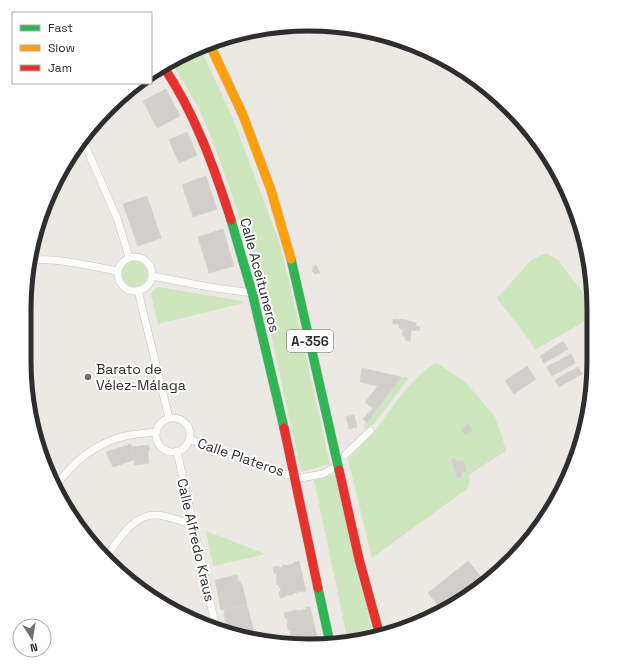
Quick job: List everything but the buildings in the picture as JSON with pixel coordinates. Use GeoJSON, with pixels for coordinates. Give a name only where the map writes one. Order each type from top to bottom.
{"type":"FeatureCollection","features":[{"type":"Feature","properties":{"kind":"main road","name":"A-356"},"geometry":{"type":"LineString","coordinates":[[212,49],[243,115],[271,190],[293,264],[359,559],[379,631]]}},
{"type":"Feature","properties":{"kind":"main road","name":"Calle Aceituneros"},"geometry":{"type":"LineString","coordinates":[[166,71],[175,82],[195,122],[212,165],[229,214],[252,293],[287,438],[329,638]]}},
{"type":"Feature","properties":{"kind":"street"},"geometry":{"type":"LineString","coordinates":[[85,145],[117,218],[129,257]]}},
{"type":"Feature","properties":{"kind":"street"},"geometry":{"type":"LineString","coordinates":[[136,256],[143,258],[152,269],[150,283],[145,288],[138,291],[131,291],[125,288],[120,284],[118,278],[120,265],[123,260],[129,257],[136,256]]}},
{"type":"Feature","properties":{"kind":"street"},"geometry":{"type":"LineString","coordinates":[[35,259],[66,262],[118,271]]}},
{"type":"Feature","properties":{"kind":"street"},"geometry":{"type":"LineString","coordinates":[[152,276],[209,287],[252,293]]}},
{"type":"Feature","properties":{"kind":"street"},"geometry":{"type":"LineString","coordinates":[[138,291],[169,418]]}},
{"type":"Feature","properties":{"kind":"street"},"geometry":{"type":"LineString","coordinates":[[169,418],[176,418],[183,421],[190,432],[190,439],[187,445],[177,452],[170,452],[164,449],[159,445],[156,439],[158,426],[169,418]]}},
{"type":"Feature","properties":{"kind":"street"},"geometry":{"type":"LineString","coordinates":[[345,455],[370,431]]}},
{"type":"Feature","properties":{"kind":"street"},"geometry":{"type":"LineString","coordinates":[[59,482],[80,458],[99,445],[125,436],[156,432]]}},
{"type":"Feature","properties":{"kind":"street","name":"Calle Plateros"},"geometry":{"type":"LineString","coordinates":[[190,439],[269,470],[286,475],[294,476],[324,474],[331,469]]}},
{"type":"Feature","properties":{"kind":"street","name":"Calle Alfredo Kraus"},"geometry":{"type":"LineString","coordinates":[[177,452],[215,622]]}},
{"type":"Feature","properties":{"kind":"street"},"geometry":{"type":"LineString","coordinates":[[108,554],[133,523],[144,517],[156,515],[193,524]]}},
{"type":"Feature","properties":{"kind":"green space"},"geometry":{"type":"Polygon","coordinates":[[[202,52],[232,116],[279,241],[330,464],[301,472],[262,293],[233,198],[213,142],[198,107],[173,66],[202,52]]]}},
{"type":"Feature","properties":{"kind":"green space"},"geometry":{"type":"Polygon","coordinates":[[[546,253],[558,260],[586,297],[587,309],[587,320],[535,350],[530,341],[497,298],[531,260],[546,253]]]}},
{"type":"Feature","properties":{"kind":"green space"},"geometry":{"type":"Polygon","coordinates":[[[134,261],[143,265],[147,274],[143,283],[134,287],[125,283],[121,274],[125,265],[134,261]]]}},
{"type":"Feature","properties":{"kind":"green space"},"geometry":{"type":"Polygon","coordinates":[[[158,287],[242,301],[244,303],[158,324],[151,294],[153,290],[158,287]]]}},
{"type":"Feature","properties":{"kind":"green space"},"geometry":{"type":"Polygon","coordinates":[[[437,363],[464,381],[494,415],[506,451],[470,474],[468,488],[372,558],[348,459],[374,432],[411,384],[428,368],[437,363]]]}},
{"type":"Feature","properties":{"kind":"green space"},"geometry":{"type":"Polygon","coordinates":[[[401,377],[407,377],[408,379],[374,424],[366,429],[364,427],[364,423],[367,423],[401,377]]]}},
{"type":"Feature","properties":{"kind":"green space"},"geometry":{"type":"Polygon","coordinates":[[[335,474],[373,632],[347,637],[314,480],[335,474]]]}},
{"type":"Feature","properties":{"kind":"green space"},"geometry":{"type":"Polygon","coordinates":[[[206,531],[266,554],[213,566],[206,531]]]}},
{"type":"Feature","properties":{"kind":"traffic: fast"},"geometry":{"type":"LineString","coordinates":[[231,220],[253,296],[284,428]]}},
{"type":"Feature","properties":{"kind":"traffic: fast"},"geometry":{"type":"LineString","coordinates":[[291,259],[339,470]]}},
{"type":"Feature","properties":{"kind":"traffic: fast"},"geometry":{"type":"LineString","coordinates":[[318,588],[329,638]]}},
{"type":"Feature","properties":{"kind":"traffic: slow"},"geometry":{"type":"LineString","coordinates":[[212,49],[243,115],[271,190],[291,259]]}},
{"type":"Feature","properties":{"kind":"traffic: jam"},"geometry":{"type":"LineString","coordinates":[[166,71],[185,102],[203,141],[231,220]]}},
{"type":"Feature","properties":{"kind":"traffic: jam"},"geometry":{"type":"LineString","coordinates":[[284,428],[318,588]]}},
{"type":"Feature","properties":{"kind":"traffic: jam"},"geometry":{"type":"LineString","coordinates":[[339,470],[359,559],[379,631]]}},
{"type":"Feature","properties":{"kind":"place","name":"Barato de Vélez-Málaga"},"geometry":{"type":"Point","coordinates":[88,377]}}]}
